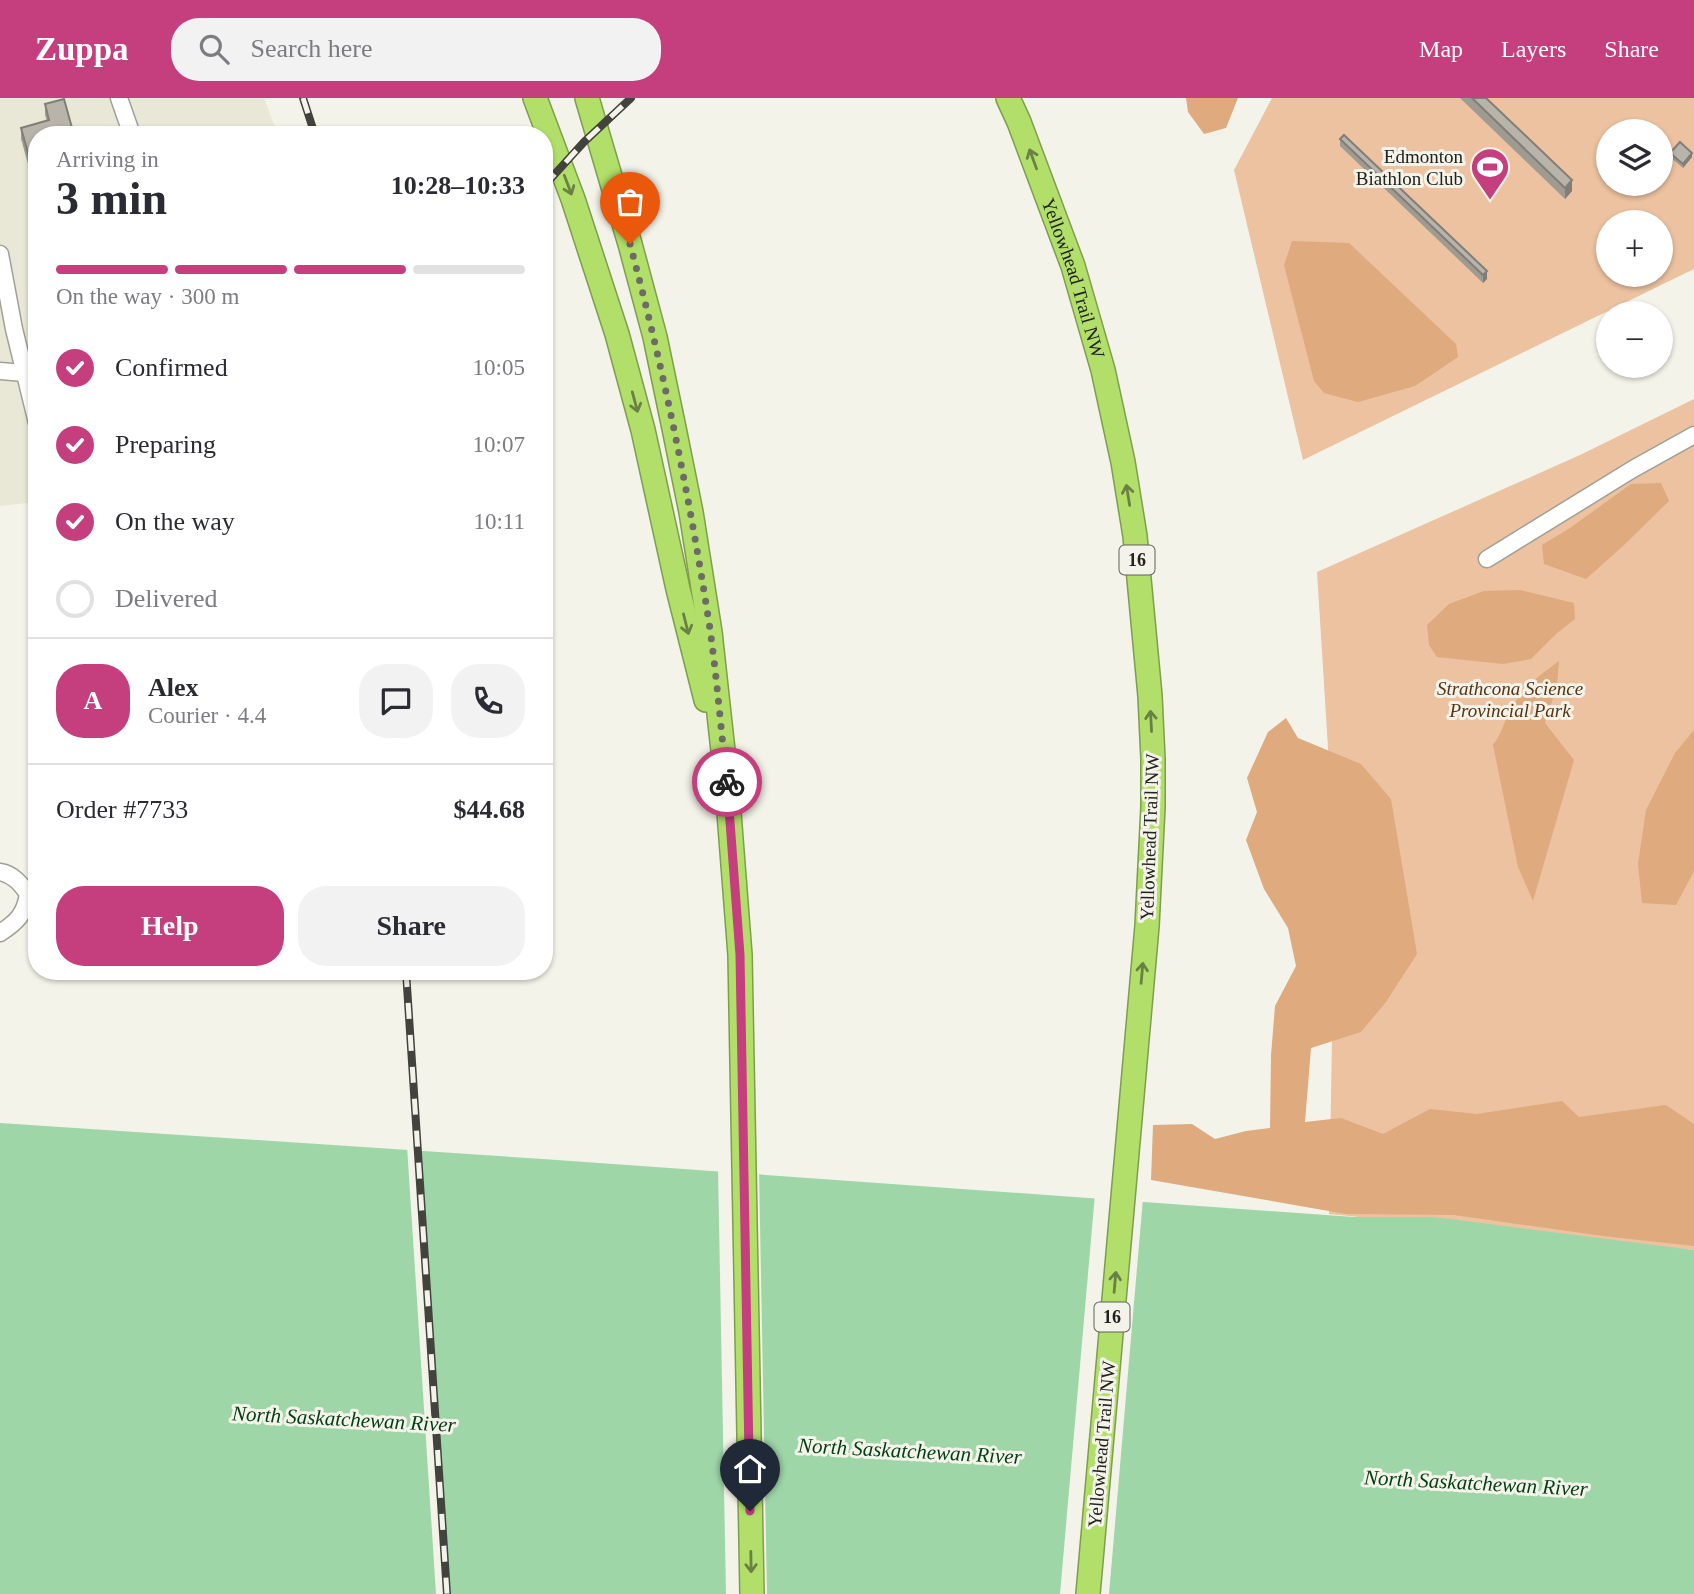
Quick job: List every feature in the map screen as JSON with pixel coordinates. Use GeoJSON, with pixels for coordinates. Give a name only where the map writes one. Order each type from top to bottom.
{"type":"FeatureCollection","features":[{"type":"Feature","properties":{"kind":"highway"},"geometry":{"type":"LineString","coordinates":[[535,98],[546,126]]}},
{"type":"Feature","properties":{"kind":"highway"},"geometry":{"type":"LineString","coordinates":[[587,98],[654,337],[676,433],[710,632],[727,787],[740,955],[752,1594]]}},
{"type":"Feature","properties":{"kind":"highway","name":"Yellowhead Trail NW"},"geometry":{"type":"LineString","coordinates":[[1008,98],[1073,267],[1104,370],[1135,536],[1150,696],[1153,807],[1147,913],[1088,1594]]}},
{"type":"Feature","properties":{"kind":"highway"},"geometry":{"type":"LineString","coordinates":[[553,146],[617,334],[643,430],[678,590],[727,787]]}},
{"type":"Feature","properties":{"kind":"lane"},"geometry":{"type":"LineString","coordinates":[[119,98],[129,126]]}},
{"type":"Feature","properties":{"kind":"lane"},"geometry":{"type":"LineString","coordinates":[[0,254],[28,388]]}},
{"type":"Feature","properties":{"kind":"lane"},"geometry":{"type":"LineString","coordinates":[[0,371],[24,373]]}},
{"type":"Feature","properties":{"kind":"lane"},"geometry":{"type":"LineString","coordinates":[[1487,559],[1633,469],[1694,435]]}},
{"type":"Feature","properties":{"kind":"lane"},"geometry":{"type":"LineString","coordinates":[[0,872],[19,882],[28,894],[26,910],[0,933]]}},
{"type":"Feature","properties":{"kind":"shaded area"},"geometry":{"type":"Polygon","coordinates":[[[0,98],[264,98],[275,126],[28,126],[28,503],[0,506],[0,98]]]}},
{"type":"Feature","properties":{"kind":"shaded area"},"geometry":{"type":"Polygon","coordinates":[[[1186,98],[1238,98],[1226,128],[1204,134],[1188,112],[1186,98]]]}},
{"type":"Feature","properties":{"kind":"shaded area"},"geometry":{"type":"Polygon","coordinates":[[[1292,241],[1349,243],[1456,344],[1458,357],[1415,386],[1358,402],[1324,393],[1314,381],[1284,265],[1292,241]]]}},
{"type":"Feature","properties":{"kind":"shaded area"},"geometry":{"type":"Polygon","coordinates":[[[1661,483],[1669,501],[1586,579],[1544,564],[1542,545],[1631,484],[1661,483]]]}},
{"type":"Feature","properties":{"kind":"shaded area"},"geometry":{"type":"Polygon","coordinates":[[[1520,590],[1574,603],[1575,619],[1531,659],[1503,664],[1437,657],[1429,645],[1427,625],[1449,604],[1484,591],[1520,590]]]}},
{"type":"Feature","properties":{"kind":"shaded area"},"geometry":{"type":"Polygon","coordinates":[[[1559,661],[1557,686],[1545,723],[1574,760],[1533,901],[1518,867],[1493,745],[1520,695],[1559,661]]]}},
{"type":"Feature","properties":{"kind":"shaded area"},"geometry":{"type":"Polygon","coordinates":[[[1286,718],[1298,738],[1361,764],[1391,799],[1417,954],[1386,1002],[1361,1032],[1311,1048],[1305,1122],[1341,1118],[1383,1134],[1430,1109],[1477,1114],[1562,1101],[1579,1117],[1666,1105],[1694,1124],[1694,1246],[1454,1215],[1346,1214],[1151,1180],[1153,1125],[1192,1124],[1215,1139],[1270,1128],[1275,1006],[1296,966],[1288,928],[1264,889],[1246,840],[1257,812],[1247,778],[1268,732],[1286,718]]]}},
{"type":"Feature","properties":{"kind":"shaded area"},"geometry":{"type":"Polygon","coordinates":[[[1694,730],[1694,871],[1676,905],[1642,903],[1638,864],[1646,810],[1675,753],[1694,730]]]}},
{"type":"Feature","properties":{"kind":"green space"},"geometry":{"type":"Polygon","coordinates":[[[1272,98],[1694,98],[1694,269],[1673,279],[1673,210],[1596,210],[1596,287],[1657,287],[1628,301],[1596,301],[1596,317],[1303,460],[1234,170],[1272,98]]]}},
{"type":"Feature","properties":{"kind":"green space","name":"Strathcona Science Provincial Park"},"geometry":{"type":"Polygon","coordinates":[[[1694,399],[1694,1250],[1329,1214],[1335,860],[1317,572],[1580,455],[1694,399]]]}},
{"type":"Feature","properties":{"kind":"water","name":"North Saskatchewan River"},"geometry":{"type":"Polygon","coordinates":[[[0,1123],[1354,1217],[1434,1217],[1694,1250],[1694,1594],[0,1594],[0,1123]]]}},
{"type":"Feature","properties":{"kind":"pier"},"geometry":{"type":"Polygon","coordinates":[[[407,1146],[419,1147],[431,1362],[449,1594],[436,1594],[407,1146]]]}},
{"type":"Feature","properties":{"kind":"pier"},"geometry":{"type":"Polygon","coordinates":[[[718,1168],[759,1171],[767,1594],[726,1594],[718,1168]]]}},
{"type":"Feature","properties":{"kind":"pier"},"geometry":{"type":"Polygon","coordinates":[[[1095,1194],[1143,1198],[1109,1594],[1060,1594],[1095,1194]]]}},
{"type":"Feature","properties":{"kind":"building"},"geometry":{"type":"Polygon","coordinates":[[[1472,98],[1486,98],[1572,180],[1565,188],[1472,98]]]}},
{"type":"Feature","properties":{"kind":"building"},"geometry":{"type":"Polygon","coordinates":[[[64,99],[72,126],[28,126],[49,120],[45,104],[64,99]]]}},
{"type":"Feature","properties":{"kind":"building"},"geometry":{"type":"Polygon","coordinates":[[[28,126],[28,153],[21,128],[28,126]]]}},
{"type":"Feature","properties":{"kind":"building"},"geometry":{"type":"Polygon","coordinates":[[[1344,135],[1487,271],[1483,275],[1340,139],[1344,135]]]}},
{"type":"Feature","properties":{"kind":"building"},"geometry":{"type":"Polygon","coordinates":[[[1680,142],[1692,153],[1683,164],[1673,156],[1673,150],[1680,142]]]}},
{"type":"Feature","properties":{"kind":"railway"},"geometry":{"type":"LineString","coordinates":[[303,98],[312,126]]}},
{"type":"Feature","properties":{"kind":"railway"},"geometry":{"type":"LineString","coordinates":[[553,176],[584,142],[631,98]]}},
{"type":"Feature","properties":{"kind":"railway"},"geometry":{"type":"LineString","coordinates":[[407,980],[447,1594]]}},
{"type":"Feature","properties":{"kind":"way so far"},"geometry":{"type":"LineString","coordinates":[[630,244],[676,433],[691,513],[710,632],[727,782]]}},
{"type":"Feature","properties":{"kind":"place","name":"Edmonton Biathlon Club"},"geometry":{"type":"Point","coordinates":[1490,201]}},
{"type":"Feature","properties":{"kind":"route"},"geometry":{"type":"LineString","coordinates":[[727,782],[740,955],[750,1511]]}}]}
